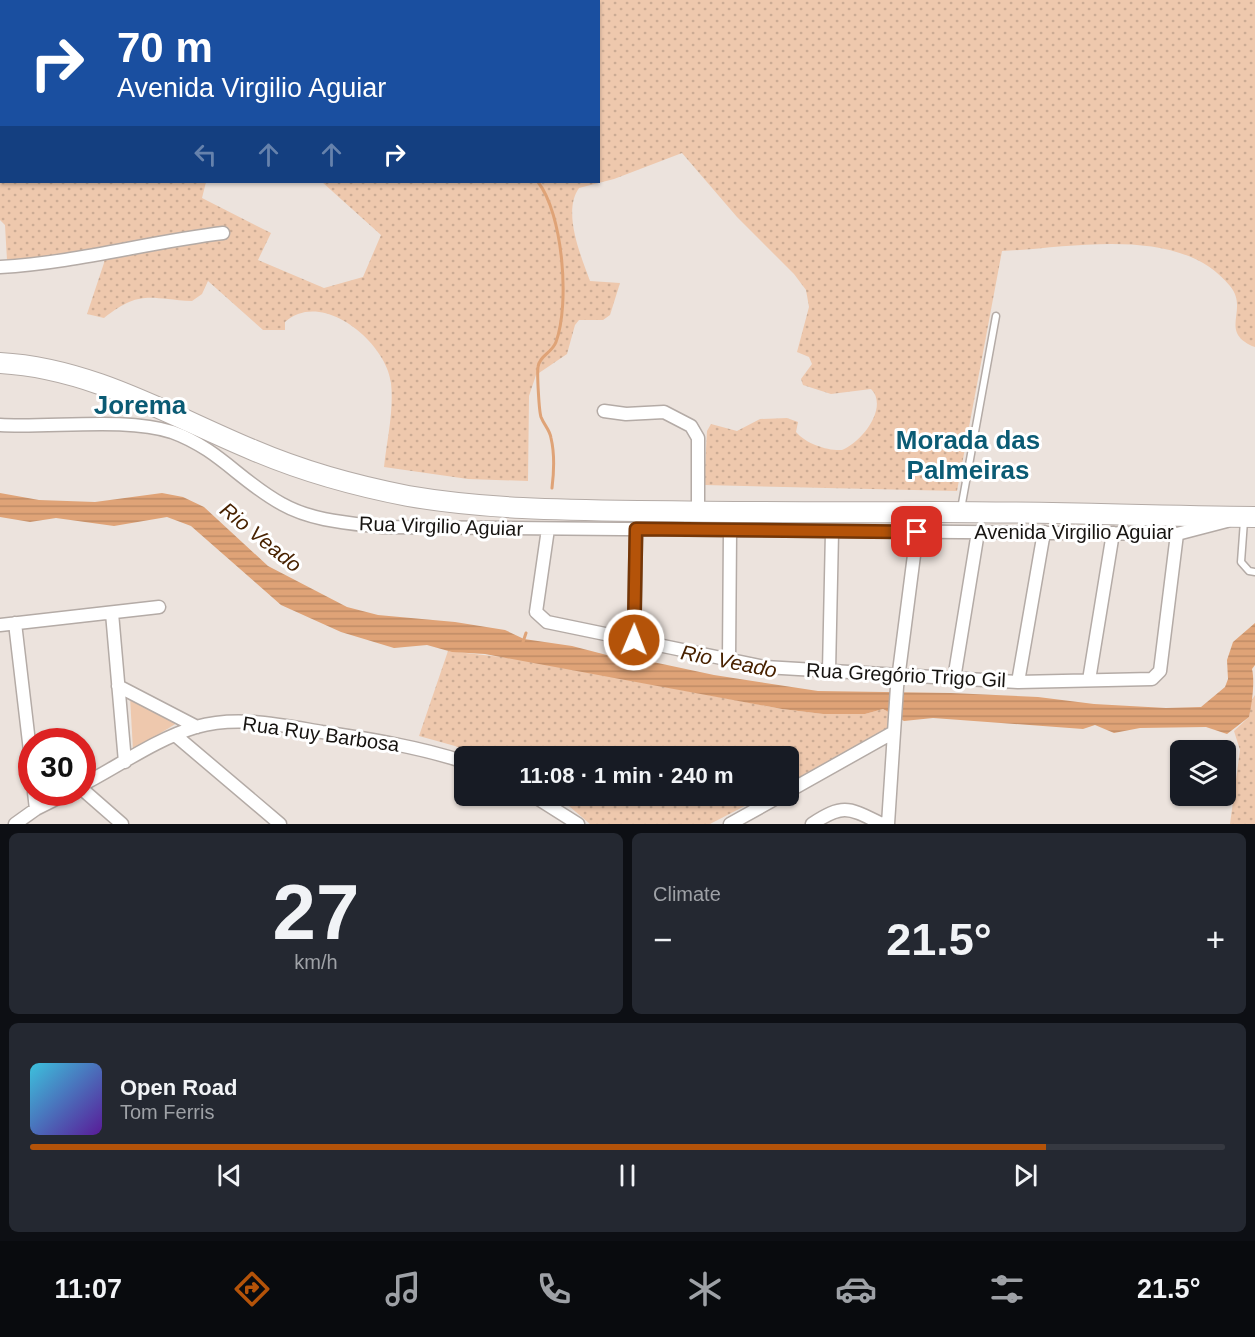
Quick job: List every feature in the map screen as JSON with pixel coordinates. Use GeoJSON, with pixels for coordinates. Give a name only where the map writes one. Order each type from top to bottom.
{"type":"FeatureCollection","features":[{"type":"Feature","properties":{"kind":"highway"},"geometry":{"type":"LineString","coordinates":[[0,363],[50,369],[78,376],[126,393],[278,460],[406,495],[524,509],[698,513],[960,513],[1246,517]]}},
{"type":"Feature","properties":{"kind":"street"},"geometry":{"type":"LineString","coordinates":[[0,267],[57,263],[140,245],[223,234]]}},
{"type":"Feature","properties":{"kind":"street"},"geometry":{"type":"LineString","coordinates":[[604,411],[626,414],[664,412],[692,426],[698,438],[698,513]]}},
{"type":"Feature","properties":{"kind":"street","name":"Rua Virgilio Aguiar"},"geometry":{"type":"LineString","coordinates":[[0,425],[48,427],[103,424],[168,431],[214,453],[262,492],[283,505],[336,521],[395,528],[548,529]]}},
{"type":"Feature","properties":{"kind":"street","name":"Avenida Virgilio Aguiar"},"geometry":{"type":"LineString","coordinates":[[548,529],[1177,534],[1246,517]]}},
{"type":"Feature","properties":{"kind":"street","name":"Rua Gregório Trigo Gil"},"geometry":{"type":"LineString","coordinates":[[548,529],[536,612],[547,622],[765,667],[1018,682],[1152,678],[1160,671],[1177,534]]}},
{"type":"Feature","properties":{"kind":"street"},"geometry":{"type":"LineString","coordinates":[[634,640],[636,529]]}},
{"type":"Feature","properties":{"kind":"street"},"geometry":{"type":"LineString","coordinates":[[729,660],[730,532]]}},
{"type":"Feature","properties":{"kind":"street"},"geometry":{"type":"LineString","coordinates":[[829,671],[832,532]]}},
{"type":"Feature","properties":{"kind":"street"},"geometry":{"type":"LineString","coordinates":[[888,824],[897,687],[917,532]]}},
{"type":"Feature","properties":{"kind":"street"},"geometry":{"type":"LineString","coordinates":[[954,679],[978,532]]}},
{"type":"Feature","properties":{"kind":"street"},"geometry":{"type":"LineString","coordinates":[[1018,682],[1044,532]]}},
{"type":"Feature","properties":{"kind":"street"},"geometry":{"type":"LineString","coordinates":[[1089,680],[1113,533]]}},
{"type":"Feature","properties":{"kind":"street"},"geometry":{"type":"LineString","coordinates":[[0,625],[159,607]]}},
{"type":"Feature","properties":{"kind":"street"},"geometry":{"type":"LineString","coordinates":[[112,613],[125,762]]}},
{"type":"Feature","properties":{"kind":"street"},"geometry":{"type":"LineString","coordinates":[[15,623],[27,728]]}},
{"type":"Feature","properties":{"kind":"street"},"geometry":{"type":"LineString","coordinates":[[118,686],[197,727]]}},
{"type":"Feature","properties":{"kind":"street","name":"Rua Ruy Barbosa"},"geometry":{"type":"LineString","coordinates":[[96,779],[175,735],[197,727],[228,722],[265,723],[395,744],[454,759]]}},
{"type":"Feature","properties":{"kind":"street"},"geometry":{"type":"LineString","coordinates":[[799,785],[894,731]]}},
{"type":"Feature","properties":{"kind":"street"},"geometry":{"type":"LineString","coordinates":[[175,735],[280,824]]}},
{"type":"Feature","properties":{"kind":"street"},"geometry":{"type":"LineString","coordinates":[[96,800],[122,824]]}},
{"type":"Feature","properties":{"kind":"street"},"geometry":{"type":"LineString","coordinates":[[15,824],[42,806]]}},
{"type":"Feature","properties":{"kind":"street"},"geometry":{"type":"LineString","coordinates":[[549,806],[578,824]]}},
{"type":"Feature","properties":{"kind":"street"},"geometry":{"type":"LineString","coordinates":[[736,823],[764,806]]}},
{"type":"Feature","properties":{"kind":"street"},"geometry":{"type":"LineString","coordinates":[[816,821],[843,808],[882,824]]}},
{"type":"Feature","properties":{"kind":"lane"},"geometry":{"type":"LineString","coordinates":[[960,513],[996,316]]}},
{"type":"Feature","properties":{"kind":"lane"},"geometry":{"type":"LineString","coordinates":[[1246,517],[1241,562],[1249,571],[1255,572]]}},
{"type":"Feature","properties":{"kind":"shaded area"},"geometry":{"type":"Polygon","coordinates":[[[600,0],[1255,0],[1255,347],[1238,335],[1237,304],[1230,286],[1209,267],[1183,254],[1154,247],[1123,244],[1091,244],[1002,251],[957,491],[704,485],[707,431],[711,424],[737,431],[760,419],[787,418],[798,422],[796,432],[805,440],[824,448],[842,450],[858,440],[871,423],[877,405],[876,396],[871,389],[831,394],[803,385],[801,379],[812,364],[809,357],[797,352],[809,307],[806,290],[794,274],[737,217],[682,153],[600,183],[600,0]]]}},
{"type":"Feature","properties":{"kind":"shaded area"},"geometry":{"type":"Polygon","coordinates":[[[0,183],[206,183],[202,198],[271,233],[258,260],[324,288],[363,277],[381,235],[323,183],[598,183],[579,188],[574,198],[572,209],[575,234],[590,281],[620,283],[610,315],[603,320],[579,320],[575,325],[567,354],[536,375],[529,396],[528,481],[468,479],[384,467],[392,404],[391,383],[387,368],[378,352],[365,337],[334,316],[317,312],[300,313],[285,322],[285,330],[263,330],[208,281],[202,294],[192,301],[137,299],[104,318],[87,314],[104,263],[106,246],[49,256],[7,260],[5,225],[0,220],[0,183]]]}},
{"type":"Feature","properties":{"kind":"shaded area"},"geometry":{"type":"Polygon","coordinates":[[[0,493],[39,500],[95,502],[162,493],[183,497],[204,507],[268,566],[347,607],[378,615],[455,622],[505,630],[524,639],[572,646],[630,661],[653,662],[714,675],[818,691],[951,693],[1038,697],[1094,704],[1166,708],[1201,707],[1225,687],[1228,679],[1227,660],[1233,642],[1255,623],[1255,665],[1252,669],[1251,706],[1249,717],[1227,734],[1206,727],[1140,728],[1114,733],[1095,725],[1083,729],[933,718],[904,721],[883,709],[865,714],[823,714],[782,709],[485,654],[452,652],[427,645],[394,648],[341,632],[281,605],[191,526],[167,517],[114,526],[56,518],[30,522],[0,517],[0,493]]]}},
{"type":"Feature","properties":{"kind":"shaded area"},"geometry":{"type":"Polygon","coordinates":[[[448,651],[519,659],[782,709],[823,714],[865,714],[883,709],[890,713],[896,725],[799,778],[799,746],[455,746],[419,736],[448,651]]]}},
{"type":"Feature","properties":{"kind":"shaded area"},"geometry":{"type":"Polygon","coordinates":[[[1255,695],[1255,824],[1230,824],[1232,806],[1236,806],[1236,780],[1240,750],[1234,731],[1249,717],[1251,701],[1255,695]]]}},
{"type":"Feature","properties":{"kind":"shaded area"},"geometry":{"type":"Polygon","coordinates":[[[130,697],[177,723],[133,750],[130,697]]]}},
{"type":"Feature","properties":{"kind":"shaded area"},"geometry":{"type":"Polygon","coordinates":[[[569,806],[745,806],[710,824],[590,824],[569,806]]]}},
{"type":"Feature","properties":{"kind":"waterway"},"geometry":{"type":"LineString","coordinates":[[539,183],[547,197],[553,215],[562,260],[563,305],[560,326],[556,342],[539,363],[538,371],[540,413],[550,435],[553,451],[552,488]]}},
{"type":"Feature","properties":{"kind":"waterway"},"geometry":{"type":"LineString","coordinates":[[523,642],[526,633]]}},
{"type":"Feature","properties":{"kind":"district","name":"Jorema"},"geometry":{"type":"Point","coordinates":[140,405]}},
{"type":"Feature","properties":{"kind":"district","name":"Morada das Palmeiras"},"geometry":{"type":"Point","coordinates":[968,454]}},
{"type":"Feature","properties":{"kind":"route"},"geometry":{"type":"LineString","coordinates":[[634,640],[636,529],[730,532],[917,532]]}},
{"type":"Feature","properties":{"kind":"water label","name":"Rio Veado"},"geometry":{"type":"Point","coordinates":[261,537]}},
{"type":"Feature","properties":{"kind":"water label","name":"Rio Veado"},"geometry":{"type":"Point","coordinates":[729,661]}}]}
